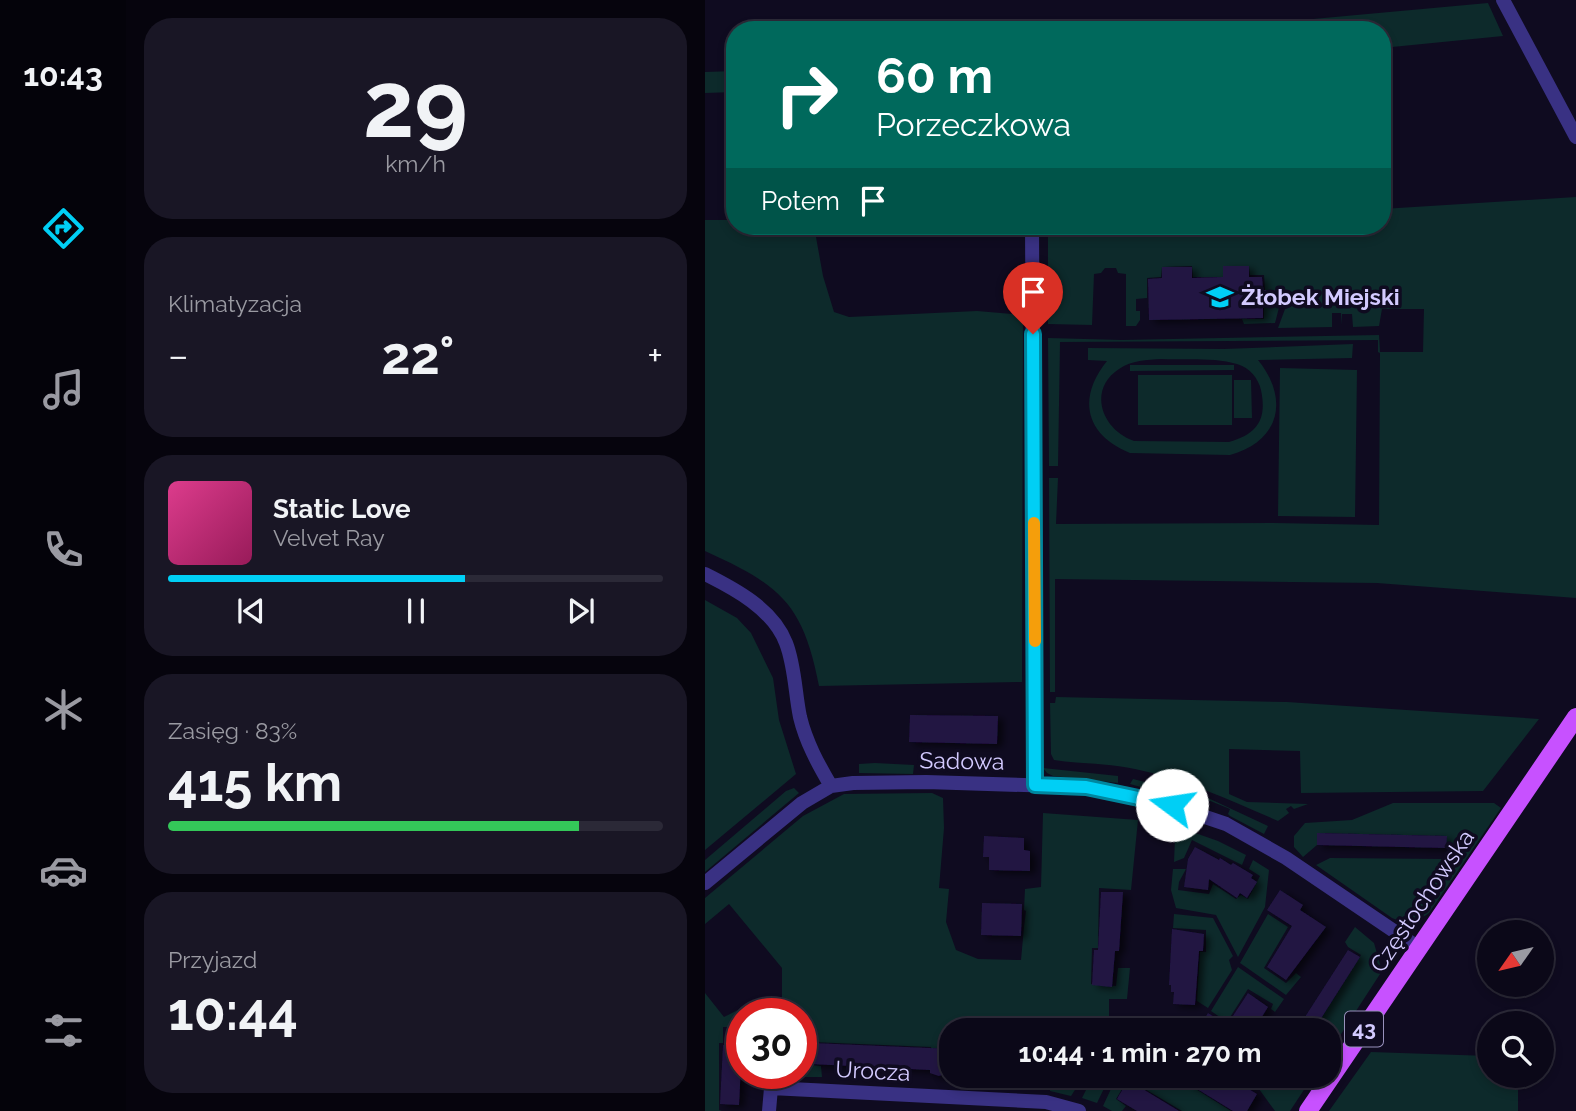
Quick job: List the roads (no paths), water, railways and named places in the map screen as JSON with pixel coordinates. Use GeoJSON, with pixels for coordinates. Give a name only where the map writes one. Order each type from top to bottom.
{"type":"FeatureCollection","features":[{"type":"Feature","properties":{"kind":"main road","name":"Częstochowska"},"geometry":{"type":"LineString","coordinates":[[1308,1111],[1576,718]]}},
{"type":"Feature","properties":{"kind":"street"},"geometry":{"type":"LineString","coordinates":[[1503,0],[1576,138]]}},
{"type":"Feature","properties":{"kind":"street"},"geometry":{"type":"LineString","coordinates":[[1032,235],[1035,785]]}},
{"type":"Feature","properties":{"kind":"street"},"geometry":{"type":"LineString","coordinates":[[705,575],[748,599],[766,614],[786,641],[800,717],[816,761],[831,786]]}},
{"type":"Feature","properties":{"kind":"street","name":"Sadowa"},"geometry":{"type":"LineString","coordinates":[[705,883],[802,803],[831,786],[926,782],[1086,787],[1177,806],[1226,824],[1286,858],[1419,948]]}},
{"type":"Feature","properties":{"kind":"street","name":"Urocza"},"geometry":{"type":"LineString","coordinates":[[769,1111],[771,1088],[1046,1102],[1079,1111]]}},
{"type":"Feature","properties":{"kind":"place","name":"Żłobek Miejski"},"geometry":{"type":"Point","coordinates":[1220,297]}}]}
